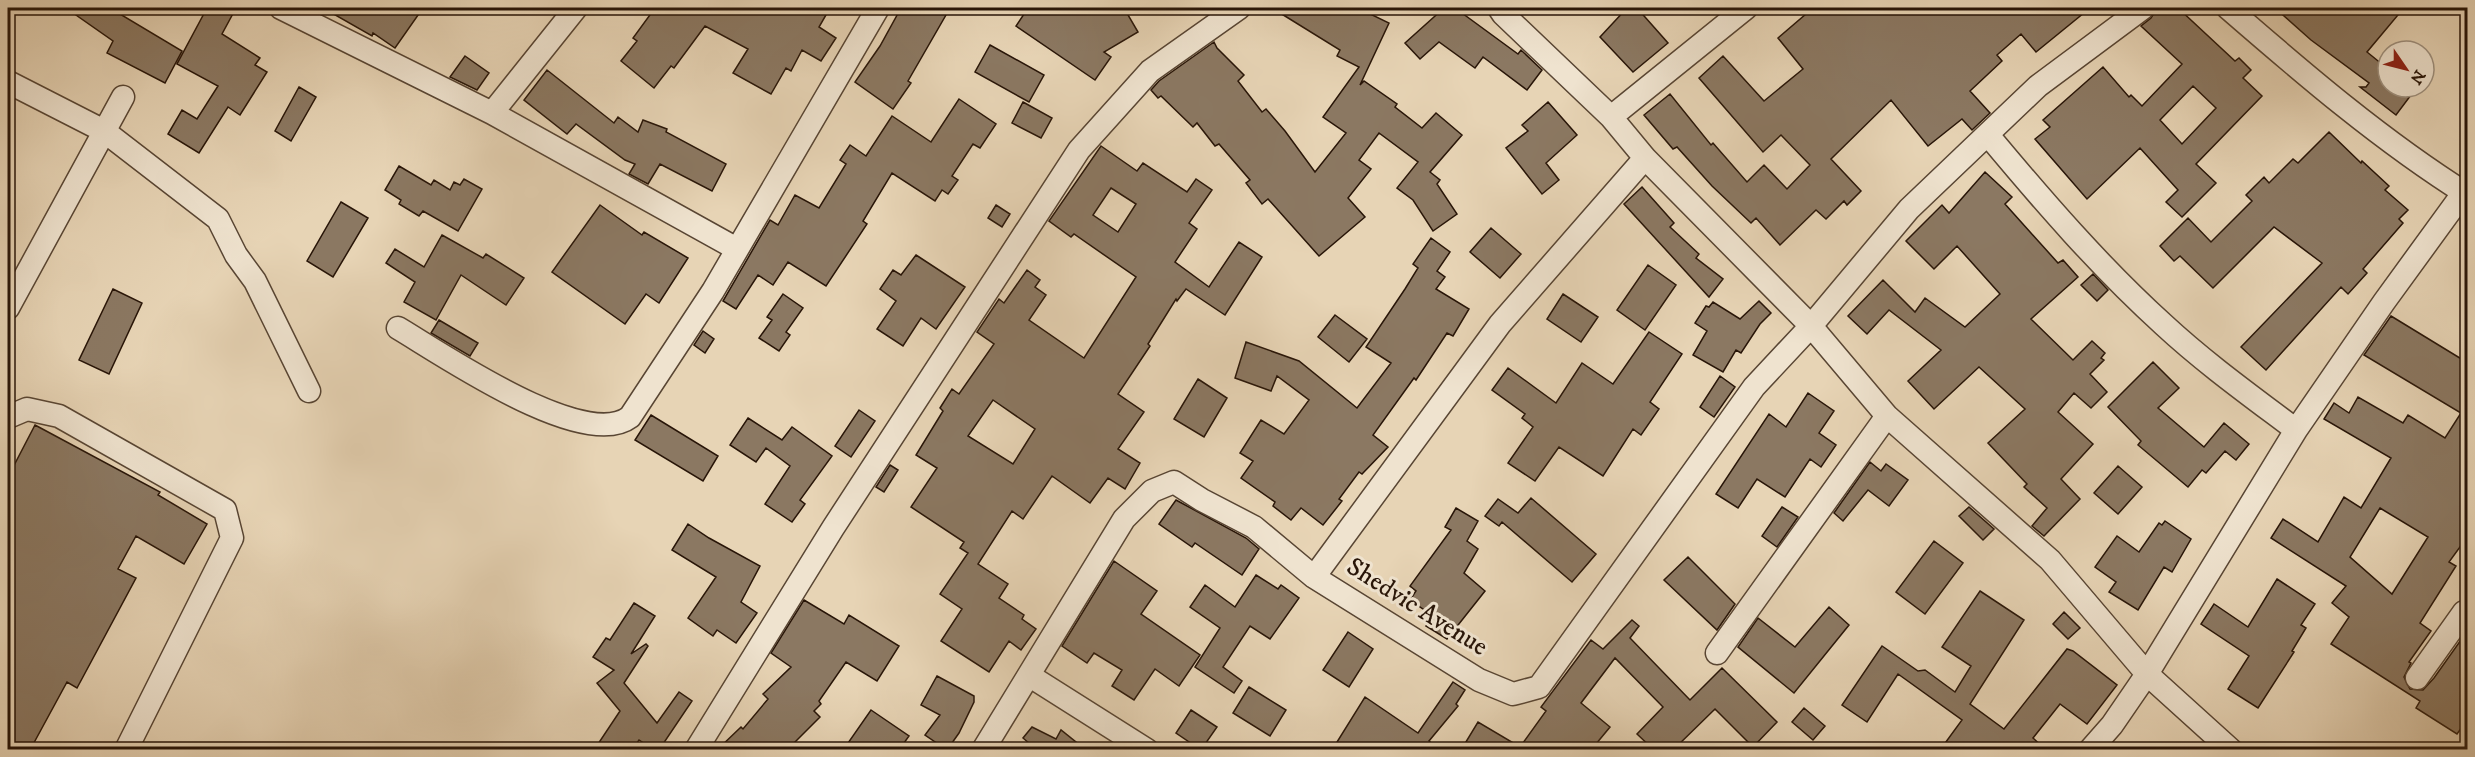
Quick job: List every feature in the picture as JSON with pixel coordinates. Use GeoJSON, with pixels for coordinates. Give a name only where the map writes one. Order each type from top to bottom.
{"type":"FeatureCollection","features":[{"type":"Feature","properties":{"kind":"street"},"geometry":{"type":"LineString","coordinates":[[492,113],[576,8]]}},
{"type":"Feature","properties":{"kind":"street"},"geometry":{"type":"LineString","coordinates":[[398,328],[544,412],[596,426],[622,424],[637,408],[713,291],[878,8]]}},
{"type":"Feature","properties":{"kind":"street"},"geometry":{"type":"LineString","coordinates":[[696,750],[833,528],[1079,150],[1150,71],[1239,8]]}},
{"type":"Feature","properties":{"kind":"street"},"geometry":{"type":"LineString","coordinates":[[1499,8],[1611,117],[1645,158],[1811,326],[1887,416],[2050,560],[2148,674],[2231,750]]}},
{"type":"Feature","properties":{"kind":"street"},"geometry":{"type":"LineString","coordinates":[[1611,117],[1746,8]]}},
{"type":"Feature","properties":{"kind":"street","name":"Shedvic Avenue"},"geometry":{"type":"LineString","coordinates":[[983,750],[1124,519],[1152,491],[1174,482],[1254,527],[1314,577],[1479,680],[1513,694],[1539,687],[1754,387],[1811,326],[1909,209],[2038,86],[2143,8]]}},
{"type":"Feature","properties":{"kind":"street"},"geometry":{"type":"LineString","coordinates":[[2090,750],[2112,725],[2148,674],[2296,430],[2384,302],[2466,194],[2430,172],[2322,88],[2228,8]]}},
{"type":"Feature","properties":{"kind":"street"},"geometry":{"type":"LineString","coordinates":[[290,9],[492,113],[737,249]]}},
{"type":"Feature","properties":{"kind":"street"},"geometry":{"type":"LineString","coordinates":[[8,82],[104,131],[218,219],[236,255],[255,281],[309,391]]}},
{"type":"Feature","properties":{"kind":"street"},"geometry":{"type":"LineString","coordinates":[[8,308],[123,97]]}},
{"type":"Feature","properties":{"kind":"street"},"geometry":{"type":"LineString","coordinates":[[1988,135],[2047,206],[2164,325],[2236,386],[2296,430]]}},
{"type":"Feature","properties":{"kind":"street"},"geometry":{"type":"LineString","coordinates":[[1314,577],[1500,324],[1645,158]]}},
{"type":"Feature","properties":{"kind":"street"},"geometry":{"type":"LineString","coordinates":[[8,417],[27,409],[59,416],[225,510],[232,538],[126,750]]}},
{"type":"Feature","properties":{"kind":"street"},"geometry":{"type":"LineString","coordinates":[[1717,653],[1887,416]]}},
{"type":"Feature","properties":{"kind":"street"},"geometry":{"type":"LineString","coordinates":[[2417,678],[2466,611]]}},
{"type":"Feature","properties":{"kind":"street"},"geometry":{"type":"LineString","coordinates":[[1030,676],[1147,750]]}},
{"type":"Feature","properties":{"kind":"building"},"geometry":{"type":"Polygon","coordinates":[[[66,8],[110,8],[182,51],[165,83],[107,53],[113,41],[66,8]]]}},
{"type":"Feature","properties":{"kind":"building"},"geometry":{"type":"Polygon","coordinates":[[[207,8],[236,8],[222,34],[260,58],[255,65],[267,72],[240,115],[228,107],[199,153],[168,134],[182,110],[197,119],[218,86],[177,64],[207,8]]]}},
{"type":"Feature","properties":{"kind":"building"},"geometry":{"type":"Polygon","coordinates":[[[323,8],[423,8],[395,48],[373,33],[372,36],[323,8]]]}},
{"type":"Feature","properties":{"kind":"building"},"geometry":{"type":"Polygon","coordinates":[[[655,8],[830,8],[819,27],[836,38],[821,61],[802,50],[791,71],[786,68],[771,94],[733,73],[748,49],[705,26],[674,68],[671,66],[654,88],[621,61],[637,41],[633,38],[655,8]]]}},
{"type":"Feature","properties":{"kind":"building"},"geometry":{"type":"Polygon","coordinates":[[[901,8],[950,8],[908,81],[911,83],[893,109],[855,82],[880,46],[901,8]]]}},
{"type":"Feature","properties":{"kind":"building"},"geometry":{"type":"Polygon","coordinates":[[[1028,8],[1124,8],[1138,32],[1104,52],[1111,57],[1095,80],[1016,26],[1028,8]]]}},
{"type":"Feature","properties":{"kind":"building"},"geometry":{"type":"Polygon","coordinates":[[[1272,8],[1358,8],[1389,23],[1360,85],[1364,81],[1397,104],[1395,107],[1422,128],[1436,113],[1462,135],[1430,172],[1440,180],[1437,184],[1457,214],[1433,231],[1413,200],[1397,188],[1418,162],[1379,133],[1359,160],[1371,169],[1348,198],[1365,217],[1319,256],[1268,199],[1262,204],[1246,183],[1250,180],[1219,144],[1215,146],[1197,123],[1193,127],[1161,96],[1158,98],[1151,90],[1159,81],[1214,42],[1217,48],[1244,75],[1238,81],[1262,112],[1266,109],[1315,172],[1346,133],[1323,117],[1359,67],[1337,56],[1340,50],[1272,8]]]}},
{"type":"Feature","properties":{"kind":"building"},"geometry":{"type":"Polygon","coordinates":[[[1444,8],[1455,8],[1518,54],[1521,50],[1542,70],[1527,90],[1483,57],[1475,68],[1439,42],[1420,59],[1405,43],[1444,8]]]}},
{"type":"Feature","properties":{"kind":"building"},"geometry":{"type":"Polygon","coordinates":[[[1627,8],[1637,8],[1668,43],[1633,72],[1600,37],[1627,8]]]}},
{"type":"Feature","properties":{"kind":"building"},"geometry":{"type":"Polygon","coordinates":[[[1813,8],[2090,8],[2036,52],[2021,34],[1997,55],[2002,61],[1970,91],[1990,113],[1972,130],[1962,119],[1928,146],[1891,100],[1831,159],[1861,191],[1847,205],[1844,201],[1826,219],[1816,210],[1780,245],[1756,218],[1751,223],[1712,186],[1677,147],[1673,149],[1644,115],[1670,94],[1711,145],[1713,143],[1747,182],[1764,165],[1787,189],[1810,165],[1781,135],[1763,152],[1699,78],[1723,56],[1764,101],[1803,69],[1778,38],[1813,8]]]}},
{"type":"Feature","properties":{"kind":"building"},"geometry":{"type":"Polygon","coordinates":[[[2157,8],[2178,8],[2235,61],[2239,58],[2251,70],[2243,78],[2262,96],[2196,164],[2216,183],[2182,217],[2166,202],[2178,190],[2140,148],[2087,199],[2035,139],[2050,127],[2043,120],[2103,67],[2129,97],[2131,95],[2142,106],[2182,64],[2141,26],[2151,18],[2157,8]],[[2193,86],[2160,120],[2182,144],[2216,108],[2193,86]]]}},
{"type":"Feature","properties":{"kind":"building"},"geometry":{"type":"Polygon","coordinates":[[[2275,8],[2388,8],[2398,15],[2367,52],[2376,59],[2376,99],[2408,99],[2396,115],[2360,87],[2366,87],[2369,83],[2311,40],[2275,8]]]}},
{"type":"Feature","properties":{"kind":"building"},"geometry":{"type":"Polygon","coordinates":[[[990,45],[1044,75],[1029,102],[975,72],[990,45]]]}},
{"type":"Feature","properties":{"kind":"building"},"geometry":{"type":"Polygon","coordinates":[[[465,56],[489,73],[477,90],[450,77],[465,56]]]}},
{"type":"Feature","properties":{"kind":"building"},"geometry":{"type":"Polygon","coordinates":[[[547,70],[614,123],[618,117],[638,132],[643,120],[667,129],[666,132],[726,164],[712,191],[660,164],[648,184],[629,174],[635,164],[625,160],[576,124],[567,134],[524,100],[547,70]]]}},
{"type":"Feature","properties":{"kind":"building"},"geometry":{"type":"Polygon","coordinates":[[[299,87],[316,97],[291,141],[275,131],[299,87]]]}},
{"type":"Feature","properties":{"kind":"building"},"geometry":{"type":"Polygon","coordinates":[[[959,99],[996,124],[980,148],[973,144],[952,176],[958,180],[948,194],[942,190],[935,201],[892,173],[863,221],[867,224],[826,286],[788,262],[773,285],[758,275],[736,309],[723,301],[770,220],[778,225],[795,195],[819,208],[846,164],[840,160],[850,145],[866,156],[892,116],[931,142],[959,99]]]}},
{"type":"Feature","properties":{"kind":"building"},"geometry":{"type":"Polygon","coordinates":[[[1023,102],[1052,118],[1041,138],[1012,123],[1023,102]]]}},
{"type":"Feature","properties":{"kind":"building"},"geometry":{"type":"Polygon","coordinates":[[[1548,102],[1577,135],[1546,163],[1559,180],[1542,194],[1506,148],[1528,131],[1522,125],[1548,102]]]}},
{"type":"Feature","properties":{"kind":"building"},"geometry":{"type":"Polygon","coordinates":[[[2329,132],[2389,186],[2385,190],[2408,210],[2399,219],[2403,223],[2363,269],[2367,273],[2348,294],[2341,287],[2266,370],[2241,347],[2322,263],[2274,227],[2213,288],[2180,256],[2174,261],[2160,246],[2188,218],[2211,242],[2252,201],[2246,195],[2264,177],[2269,183],[2293,159],[2298,163],[2329,132]]]}},
{"type":"Feature","properties":{"kind":"building"},"geometry":{"type":"Polygon","coordinates":[[[1101,146],[1137,171],[1143,163],[1187,192],[1196,179],[1212,190],[1189,223],[1197,229],[1175,262],[1209,287],[1239,242],[1262,257],[1225,315],[1186,289],[1177,301],[1176,299],[1148,344],[1150,346],[1118,394],[1144,412],[1118,449],[1140,463],[1125,489],[1108,478],[1090,503],[1052,476],[1023,519],[1012,511],[978,564],[1008,584],[999,598],[1024,615],[1022,619],[1036,629],[1021,650],[1009,641],[989,672],[941,641],[962,609],[940,594],[968,553],[960,548],[964,542],[911,507],[937,468],[916,455],[943,411],[940,408],[952,389],[959,394],[994,344],[977,332],[999,299],[1004,303],[1027,270],[1040,280],[1035,287],[1046,295],[1029,320],[1084,358],[1136,277],[1074,234],[1071,237],[1049,221],[1101,146]],[[1111,188],[1093,215],[1118,232],[1136,204],[1111,188]],[[993,400],[968,436],[1013,464],[1035,429],[993,400]]]}},
{"type":"Feature","properties":{"kind":"building"},"geometry":{"type":"Polygon","coordinates":[[[399,166],[431,185],[434,180],[450,190],[454,182],[460,185],[464,179],[482,189],[458,231],[423,211],[419,216],[399,204],[401,200],[385,190],[399,166]]]}},
{"type":"Feature","properties":{"kind":"building"},"geometry":{"type":"Polygon","coordinates":[[[1985,172],[2012,197],[2005,204],[2058,263],[2063,260],[2078,277],[2031,319],[2073,360],[2092,341],[2105,353],[2101,358],[2104,360],[2090,374],[2107,392],[2091,408],[2074,393],[2058,412],[2093,444],[2061,479],[2080,499],[2044,536],[2032,526],[2047,508],[2024,487],[2027,484],[1988,443],[2025,409],[1979,367],[1934,409],[1908,381],[1941,350],[1889,310],[1867,334],[1848,316],[1883,280],[1915,312],[1925,298],[1965,327],[2000,294],[1957,246],[1934,269],[1906,241],[1942,205],[1949,213],[1985,172]]]}},
{"type":"Feature","properties":{"kind":"building"},"geometry":{"type":"Polygon","coordinates":[[[1642,187],[1674,223],[1670,227],[1699,254],[1696,258],[1723,279],[1709,297],[1624,204],[1642,187]]]}},
{"type":"Feature","properties":{"kind":"building"},"geometry":{"type":"Polygon","coordinates":[[[341,202],[368,218],[333,277],[307,261],[341,202]]]}},
{"type":"Feature","properties":{"kind":"building"},"geometry":{"type":"Polygon","coordinates":[[[600,205],[642,235],[644,232],[688,258],[659,303],[646,294],[625,324],[552,272],[600,205]]]}},
{"type":"Feature","properties":{"kind":"building"},"geometry":{"type":"Polygon","coordinates":[[[996,205],[1010,214],[1002,227],[988,218],[996,205]]]}},
{"type":"Feature","properties":{"kind":"building"},"geometry":{"type":"Polygon","coordinates":[[[1491,228],[1521,254],[1500,278],[1470,252],[1491,228]]]}},
{"type":"Feature","properties":{"kind":"building"},"geometry":{"type":"Polygon","coordinates":[[[442,235],[483,258],[486,254],[524,278],[506,305],[461,275],[436,320],[404,302],[415,282],[386,263],[395,249],[424,267],[442,235]]]}},
{"type":"Feature","properties":{"kind":"building"},"geometry":{"type":"Polygon","coordinates":[[[1431,238],[1450,252],[1437,271],[1445,277],[1436,289],[1469,309],[1453,336],[1447,333],[1416,380],[1414,378],[1373,435],[1388,447],[1362,474],[1359,472],[1339,499],[1342,501],[1323,525],[1301,508],[1291,520],[1273,506],[1275,502],[1241,478],[1253,461],[1240,453],[1261,420],[1284,434],[1309,400],[1277,376],[1271,391],[1235,378],[1246,342],[1299,361],[1357,408],[1391,363],[1366,347],[1418,268],[1413,264],[1431,238]]]}},
{"type":"Feature","properties":{"kind":"building"},"geometry":{"type":"Polygon","coordinates":[[[916,255],[965,287],[936,329],[921,318],[903,346],[877,329],[896,301],[880,289],[893,270],[901,275],[916,255]]]}},
{"type":"Feature","properties":{"kind":"building"},"geometry":{"type":"Polygon","coordinates":[[[1648,265],[1676,285],[1645,330],[1617,310],[1648,265]]]}},
{"type":"Feature","properties":{"kind":"building"},"geometry":{"type":"Polygon","coordinates":[[[2093,274],[2108,290],[2097,301],[2081,285],[2093,274]]]}},
{"type":"Feature","properties":{"kind":"building"},"geometry":{"type":"Polygon","coordinates":[[[113,289],[142,303],[109,374],[79,360],[113,289]]]}},
{"type":"Feature","properties":{"kind":"building"},"geometry":{"type":"Polygon","coordinates":[[[783,294],[803,308],[786,332],[790,335],[779,351],[759,338],[772,320],[767,317],[783,294]]]}},
{"type":"Feature","properties":{"kind":"building"},"geometry":{"type":"Polygon","coordinates":[[[1563,294],[1598,317],[1581,342],[1547,319],[1563,294]]]}},
{"type":"Feature","properties":{"kind":"building"},"geometry":{"type":"Polygon","coordinates":[[[1759,301],[1771,313],[1760,324],[1741,353],[1736,350],[1723,372],[1693,355],[1707,331],[1695,323],[1706,306],[1709,307],[1713,302],[1740,319],[1759,301]]]}},
{"type":"Feature","properties":{"kind":"building"},"geometry":{"type":"Polygon","coordinates":[[[1335,315],[1367,339],[1349,362],[1318,337],[1335,315]]]}},
{"type":"Feature","properties":{"kind":"building"},"geometry":{"type":"Polygon","coordinates":[[[2391,316],[2468,363],[2468,536],[2449,562],[2456,566],[2420,623],[2431,631],[2409,662],[2411,663],[2404,677],[2410,689],[2423,690],[2468,630],[2468,719],[2457,734],[2416,708],[2420,701],[2331,644],[2349,617],[2332,603],[2346,586],[2271,538],[2283,519],[2318,542],[2344,497],[2361,508],[2391,458],[2324,419],[2334,403],[2349,413],[2358,397],[2403,423],[2408,415],[2445,438],[2461,413],[2364,355],[2391,316]],[[2380,508],[2350,557],[2392,594],[2428,537],[2380,508]]]}},
{"type":"Feature","properties":{"kind":"building"},"geometry":{"type":"Polygon","coordinates":[[[439,320],[478,343],[470,356],[431,333],[439,320]]]}},
{"type":"Feature","properties":{"kind":"building"},"geometry":{"type":"Polygon","coordinates":[[[703,331],[714,339],[705,353],[694,345],[703,331]]]}},
{"type":"Feature","properties":{"kind":"building"},"geometry":{"type":"Polygon","coordinates":[[[1649,332],[1682,354],[1650,402],[1659,409],[1641,435],[1633,429],[1603,476],[1559,447],[1535,481],[1508,463],[1533,427],[1522,418],[1525,414],[1492,390],[1508,368],[1556,403],[1582,363],[1613,384],[1649,332]]]}},
{"type":"Feature","properties":{"kind":"building"},"geometry":{"type":"Polygon","coordinates":[[[2153,362],[2179,388],[2158,408],[2204,447],[2224,423],[2249,444],[2236,460],[2225,451],[2206,473],[2202,470],[2188,487],[2138,445],[2141,441],[2108,407],[2153,362]]]}},
{"type":"Feature","properties":{"kind":"building"},"geometry":{"type":"Polygon","coordinates":[[[1720,376],[1735,387],[1714,417],[1700,407],[1720,376]]]}},
{"type":"Feature","properties":{"kind":"building"},"geometry":{"type":"Polygon","coordinates":[[[1198,379],[1227,398],[1204,437],[1174,419],[1198,379]]]}},
{"type":"Feature","properties":{"kind":"building"},"geometry":{"type":"Polygon","coordinates":[[[1808,393],[1834,411],[1819,433],[1836,445],[1821,467],[1810,459],[1785,497],[1757,479],[1738,508],[1716,494],[1769,414],[1786,427],[1808,393]]]}},
{"type":"Feature","properties":{"kind":"building"},"geometry":{"type":"Polygon","coordinates":[[[859,410],[875,421],[851,457],[835,446],[859,410]]]}},
{"type":"Feature","properties":{"kind":"building"},"geometry":{"type":"Polygon","coordinates":[[[651,415],[718,456],[703,481],[635,440],[651,415]]]}},
{"type":"Feature","properties":{"kind":"building"},"geometry":{"type":"Polygon","coordinates":[[[748,418],[782,440],[792,427],[832,456],[800,500],[805,504],[792,522],[765,504],[790,466],[766,448],[756,462],[730,445],[748,418]]]}},
{"type":"Feature","properties":{"kind":"building"},"geometry":{"type":"Polygon","coordinates":[[[35,425],[160,492],[158,495],[207,524],[184,564],[136,536],[118,569],[136,578],[77,688],[67,682],[30,750],[8,750],[8,477],[35,425]]]}},
{"type":"Feature","properties":{"kind":"building"},"geometry":{"type":"Polygon","coordinates":[[[1870,462],[1881,471],[1886,464],[1908,480],[1889,506],[1868,490],[1843,521],[1834,513],[1870,462]]]}},
{"type":"Feature","properties":{"kind":"building"},"geometry":{"type":"Polygon","coordinates":[[[890,465],[898,470],[884,492],[876,487],[890,465]]]}},
{"type":"Feature","properties":{"kind":"building"},"geometry":{"type":"Polygon","coordinates":[[[2118,466],[2142,487],[2118,514],[2094,493],[2118,466]]]}},
{"type":"Feature","properties":{"kind":"building"},"geometry":{"type":"Polygon","coordinates":[[[1531,498],[1596,554],[1572,582],[1502,522],[1499,526],[1485,516],[1498,499],[1518,513],[1531,498]]]}},
{"type":"Feature","properties":{"kind":"building"},"geometry":{"type":"Polygon","coordinates":[[[1176,500],[1246,538],[1259,549],[1242,575],[1195,543],[1192,547],[1159,524],[1176,500]]]}},
{"type":"Feature","properties":{"kind":"building"},"geometry":{"type":"Polygon","coordinates":[[[1782,507],[1798,517],[1777,547],[1762,536],[1782,507]]]}},
{"type":"Feature","properties":{"kind":"building"},"geometry":{"type":"Polygon","coordinates":[[[1969,507],[1994,529],[1983,540],[1959,516],[1969,507]]]}},
{"type":"Feature","properties":{"kind":"building"},"geometry":{"type":"Polygon","coordinates":[[[1456,508],[1478,521],[1467,541],[1478,549],[1464,573],[1485,591],[1447,639],[1426,626],[1433,616],[1410,600],[1416,591],[1410,586],[1451,530],[1445,527],[1456,508]]]}},
{"type":"Feature","properties":{"kind":"building"},"geometry":{"type":"Polygon","coordinates":[[[2165,521],[2191,539],[2172,572],[2164,567],[2138,610],[2109,592],[2116,582],[2095,567],[2117,536],[2139,552],[2159,523],[2162,525],[2165,521]]]}},
{"type":"Feature","properties":{"kind":"building"},"geometry":{"type":"Polygon","coordinates":[[[688,524],[760,566],[741,602],[757,613],[736,643],[717,630],[713,636],[688,618],[716,577],[672,550],[688,524]]]}},
{"type":"Feature","properties":{"kind":"building"},"geometry":{"type":"Polygon","coordinates":[[[1934,541],[1963,563],[1925,614],[1896,592],[1934,541]]]}},
{"type":"Feature","properties":{"kind":"building"},"geometry":{"type":"Polygon","coordinates":[[[1688,557],[1735,604],[1717,630],[1664,580],[1688,557]]]}},
{"type":"Feature","properties":{"kind":"building"},"geometry":{"type":"Polygon","coordinates":[[[1114,561],[1157,591],[1141,614],[1200,655],[1179,686],[1155,669],[1134,700],[1112,686],[1122,670],[1094,653],[1087,663],[1062,646],[1114,561]]]}},
{"type":"Feature","properties":{"kind":"building"},"geometry":{"type":"Polygon","coordinates":[[[1256,575],[1278,589],[1281,585],[1299,598],[1270,639],[1250,626],[1223,667],[1242,681],[1234,693],[1195,667],[1220,628],[1190,607],[1205,585],[1235,607],[1256,575]]]}},
{"type":"Feature","properties":{"kind":"building"},"geometry":{"type":"Polygon","coordinates":[[[2277,579],[2315,604],[2301,625],[2306,628],[2292,651],[2294,652],[2258,708],[2228,689],[2249,656],[2201,624],[2214,604],[2248,627],[2277,579]]]}},
{"type":"Feature","properties":{"kind":"building"},"geometry":{"type":"Polygon","coordinates":[[[1980,591],[2024,620],[1970,704],[2004,729],[2067,649],[2073,651],[2117,685],[2087,724],[2060,704],[2033,738],[2046,750],[1940,750],[1962,720],[1898,674],[1867,722],[1842,705],[1882,646],[1918,671],[1925,670],[1955,692],[1971,666],[1942,647],[1980,591]]]}},
{"type":"Feature","properties":{"kind":"building"},"geometry":{"type":"Polygon","coordinates":[[[804,600],[844,624],[849,615],[899,646],[877,681],[846,662],[819,701],[821,704],[814,711],[820,717],[787,750],[717,750],[741,727],[743,729],[768,699],[763,694],[791,667],[771,653],[804,600]]]}},
{"type":"Feature","properties":{"kind":"building"},"geometry":{"type":"Polygon","coordinates":[[[634,603],[655,616],[631,654],[646,644],[648,646],[624,683],[657,723],[679,692],[692,701],[659,750],[654,750],[639,740],[632,750],[594,750],[620,711],[597,683],[614,670],[593,657],[606,638],[610,640],[634,603]]]}},
{"type":"Feature","properties":{"kind":"building"},"geometry":{"type":"Polygon","coordinates":[[[1829,607],[1849,625],[1794,693],[1738,647],[1758,618],[1795,647],[1829,607]]]}},
{"type":"Feature","properties":{"kind":"building"},"geometry":{"type":"Polygon","coordinates":[[[2064,612],[2080,628],[2068,639],[2053,624],[2064,612]]]}},
{"type":"Feature","properties":{"kind":"building"},"geometry":{"type":"Polygon","coordinates":[[[1632,620],[1639,626],[1630,638],[1690,700],[1722,668],[1777,722],[1753,747],[1715,709],[1673,750],[1654,750],[1637,734],[1663,707],[1615,658],[1581,703],[1610,727],[1591,750],[1461,750],[1478,722],[1520,747],[1546,711],[1541,707],[1591,640],[1603,649],[1632,620]]]}},
{"type":"Feature","properties":{"kind":"building"},"geometry":{"type":"Polygon","coordinates":[[[1348,632],[1373,649],[1349,687],[1323,670],[1348,632]]]}},
{"type":"Feature","properties":{"kind":"building"},"geometry":{"type":"Polygon","coordinates":[[[937,676],[974,696],[974,702],[959,733],[947,750],[925,735],[940,715],[921,705],[937,676]]]}},
{"type":"Feature","properties":{"kind":"building"},"geometry":{"type":"Polygon","coordinates":[[[1453,682],[1465,690],[1456,704],[1458,706],[1429,741],[1440,750],[1332,750],[1365,697],[1418,733],[1453,682]]]}},
{"type":"Feature","properties":{"kind":"building"},"geometry":{"type":"Polygon","coordinates":[[[1249,687],[1286,710],[1270,736],[1233,713],[1249,687]]]}},
{"type":"Feature","properties":{"kind":"building"},"geometry":{"type":"Polygon","coordinates":[[[1804,708],[1825,726],[1813,740],[1792,722],[1804,708]]]}},
{"type":"Feature","properties":{"kind":"building"},"geometry":{"type":"Polygon","coordinates":[[[871,710],[909,736],[899,750],[857,750],[848,743],[871,710]]]}},
{"type":"Feature","properties":{"kind":"building"},"geometry":{"type":"Polygon","coordinates":[[[1191,710],[1217,727],[1201,750],[1176,733],[1191,710]]]}},
{"type":"Feature","properties":{"kind":"building"},"geometry":{"type":"Polygon","coordinates":[[[1032,727],[1056,739],[1061,730],[1086,750],[1037,750],[1023,738],[1032,727]]]}}]}
